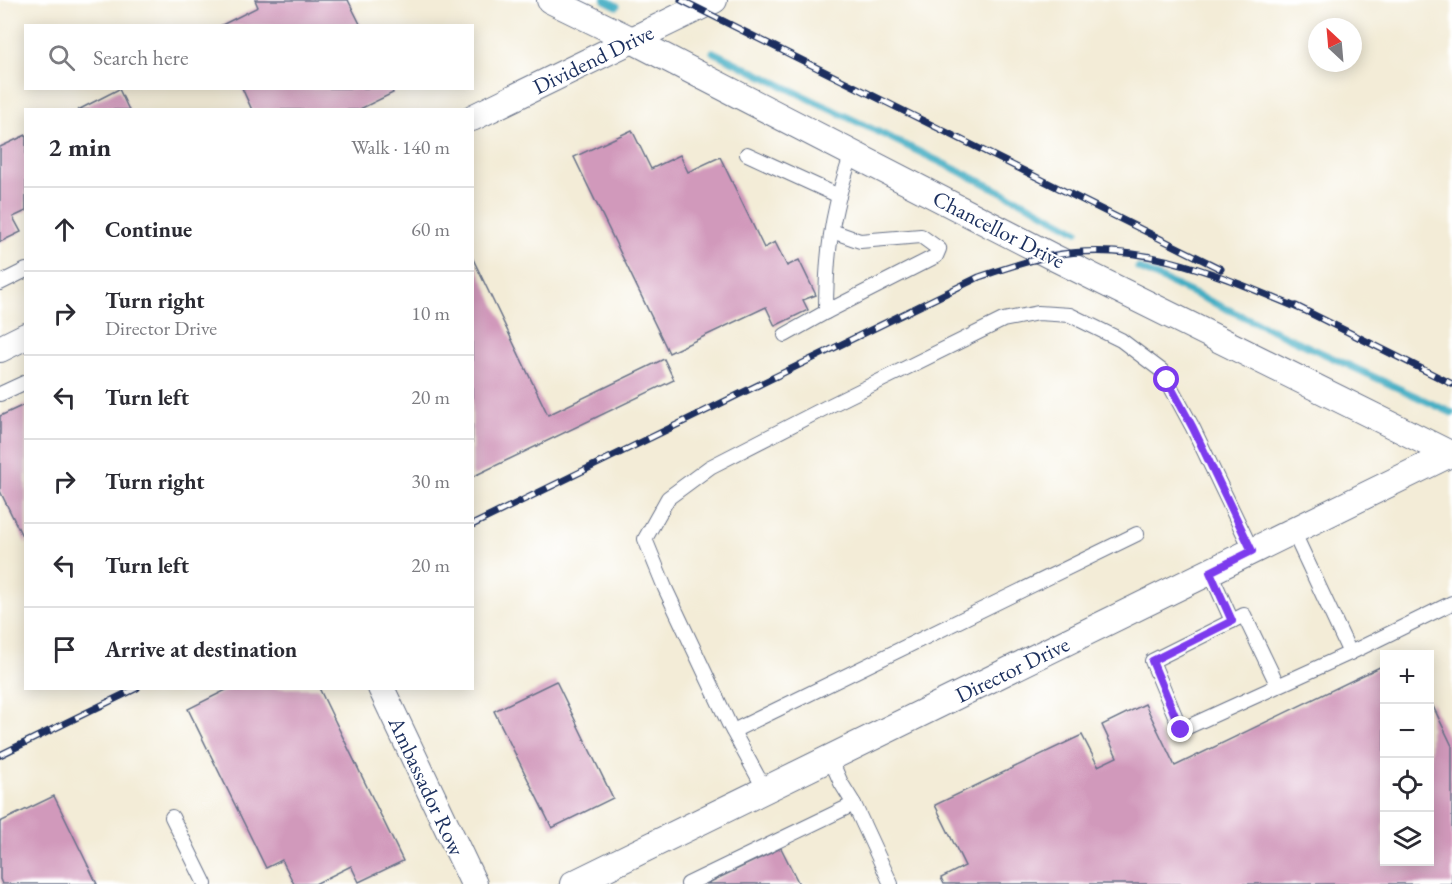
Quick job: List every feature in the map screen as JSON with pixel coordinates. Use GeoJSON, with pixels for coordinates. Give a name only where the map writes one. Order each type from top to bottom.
{"type":"FeatureCollection","features":[{"type":"Feature","properties":{"kind":"street","name":"Chancellor Drive"},"geometry":{"type":"LineString","coordinates":[[550,0],[1051,256],[1451,454]]}},
{"type":"Feature","properties":{"kind":"street","name":"Dividend Drive"},"geometry":{"type":"LineString","coordinates":[[474,117],[714,0]]}},
{"type":"Feature","properties":{"kind":"street"},"geometry":{"type":"LineString","coordinates":[[0,349],[24,337]]}},
{"type":"Feature","properties":{"kind":"street","name":"Director Drive"},"geometry":{"type":"LineString","coordinates":[[573,884],[1451,454]]}},
{"type":"Feature","properties":{"kind":"street","name":"Ambassador Row"},"geometry":{"type":"LineString","coordinates":[[382,690],[474,884]]}},
{"type":"Feature","properties":{"kind":"lane"},"geometry":{"type":"LineString","coordinates":[[826,312],[826,276],[832,231],[839,196],[852,153]]}},
{"type":"Feature","properties":{"kind":"lane"},"geometry":{"type":"LineString","coordinates":[[747,154],[839,196]]}},
{"type":"Feature","properties":{"kind":"lane"},"geometry":{"type":"LineString","coordinates":[[785,335],[936,256],[939,249],[921,236],[860,241],[832,231]]}},
{"type":"Feature","properties":{"kind":"lane"},"geometry":{"type":"LineString","coordinates":[[0,283],[24,271]]}},
{"type":"Feature","properties":{"kind":"lane"},"geometry":{"type":"LineString","coordinates":[[765,790],[733,731],[665,588],[645,539],[668,498],[710,467],[1003,320],[1038,312],[1070,315],[1121,340],[1162,371],[1193,428],[1252,551]]}},
{"type":"Feature","properties":{"kind":"lane"},"geometry":{"type":"LineString","coordinates":[[0,394],[24,383]]}},
{"type":"Feature","properties":{"kind":"lane"},"geometry":{"type":"LineString","coordinates":[[1293,531],[1350,652]]}},
{"type":"Feature","properties":{"kind":"lane"},"geometry":{"type":"LineString","coordinates":[[733,731],[1137,534]]}},
{"type":"Feature","properties":{"kind":"lane"},"geometry":{"type":"LineString","coordinates":[[1210,572],[1232,621]]}},
{"type":"Feature","properties":{"kind":"lane"},"geometry":{"type":"LineString","coordinates":[[1278,686],[1244,615],[1152,661],[1181,730],[1278,686],[1452,603]]}},
{"type":"Feature","properties":{"kind":"lane"},"geometry":{"type":"LineString","coordinates":[[830,758],[891,884]]}},
{"type":"Feature","properties":{"kind":"lane"},"geometry":{"type":"LineString","coordinates":[[688,884],[854,804]]}},
{"type":"Feature","properties":{"kind":"lane"},"geometry":{"type":"LineString","coordinates":[[172,817],[206,884]]}},
{"type":"Feature","properties":{"kind":"building"},"geometry":{"type":"Polygon","coordinates":[[[255,0],[348,0],[360,24],[224,24],[258,7],[255,0]]]}},
{"type":"Feature","properties":{"kind":"building"},"geometry":{"type":"Polygon","coordinates":[[[119,90],[128,108],[82,108],[119,90]]]}},
{"type":"Feature","properties":{"kind":"building"},"geometry":{"type":"Polygon","coordinates":[[[243,90],[392,90],[393,93],[362,108],[251,108],[243,90]]]}},
{"type":"Feature","properties":{"kind":"building"},"geometry":{"type":"Polygon","coordinates":[[[632,130],[651,169],[680,155],[688,172],[720,157],[764,248],[775,242],[787,266],[799,260],[816,295],[803,300],[808,310],[775,326],[766,307],[669,353],[574,157],[632,130]]]}},
{"type":"Feature","properties":{"kind":"building"},"geometry":{"type":"Polygon","coordinates":[[[24,136],[24,212],[13,217],[21,232],[0,242],[0,147],[24,136]]]}},
{"type":"Feature","properties":{"kind":"building"},"geometry":{"type":"Polygon","coordinates":[[[474,261],[548,415],[664,359],[674,380],[474,476],[474,261]]]}},
{"type":"Feature","properties":{"kind":"building"},"geometry":{"type":"Polygon","coordinates":[[[24,405],[24,540],[0,491],[0,416],[24,405]]]}},
{"type":"Feature","properties":{"kind":"building"},"geometry":{"type":"Polygon","coordinates":[[[1380,667],[1380,866],[1434,866],[1434,708],[1452,746],[1452,884],[944,884],[941,878],[965,866],[935,805],[1082,735],[1098,766],[1117,757],[1102,725],[1145,704],[1175,766],[1380,667]]]}},
{"type":"Feature","properties":{"kind":"building"},"geometry":{"type":"Polygon","coordinates":[[[556,681],[613,798],[552,828],[494,711],[556,681]]]}},
{"type":"Feature","properties":{"kind":"building"},"geometry":{"type":"Polygon","coordinates":[[[226,690],[320,690],[403,861],[359,882],[351,866],[315,884],[294,884],[282,860],[266,868],[188,709],[226,690]]]}},
{"type":"Feature","properties":{"kind":"building"},"geometry":{"type":"Polygon","coordinates":[[[54,796],[97,884],[2,884],[0,879],[0,822],[54,796]]]}},
{"type":"Feature","properties":{"kind":"building"},"geometry":{"type":"Polygon","coordinates":[[[781,848],[799,884],[706,884],[781,848]]]}},
{"type":"Feature","properties":{"kind":"waterway"},"geometry":{"type":"LineString","coordinates":[[605,0],[617,6]]}},
{"type":"Feature","properties":{"kind":"waterway"},"geometry":{"type":"LineString","coordinates":[[713,52],[1033,207],[1077,231]]}},
{"type":"Feature","properties":{"kind":"waterway"},"geometry":{"type":"LineString","coordinates":[[1138,268],[1452,413]]}},
{"type":"Feature","properties":{"kind":"railway"},"geometry":{"type":"LineString","coordinates":[[681,0],[1221,269]]}},
{"type":"Feature","properties":{"kind":"railway"},"geometry":{"type":"LineString","coordinates":[[474,524],[979,277],[1032,260],[1084,252],[1116,252],[1148,256],[1211,273],[1303,310]]}},
{"type":"Feature","properties":{"kind":"railway"},"geometry":{"type":"LineString","coordinates":[[1296,306],[1452,384]]}},
{"type":"Feature","properties":{"kind":"railway"},"geometry":{"type":"LineString","coordinates":[[0,755],[133,690]]}},
{"type":"Feature","properties":{"kind":"route"},"geometry":{"type":"LineString","coordinates":[[1167,380],[1193,428],[1252,551],[1210,572],[1232,621],[1152,661],[1181,730]]}}]}
